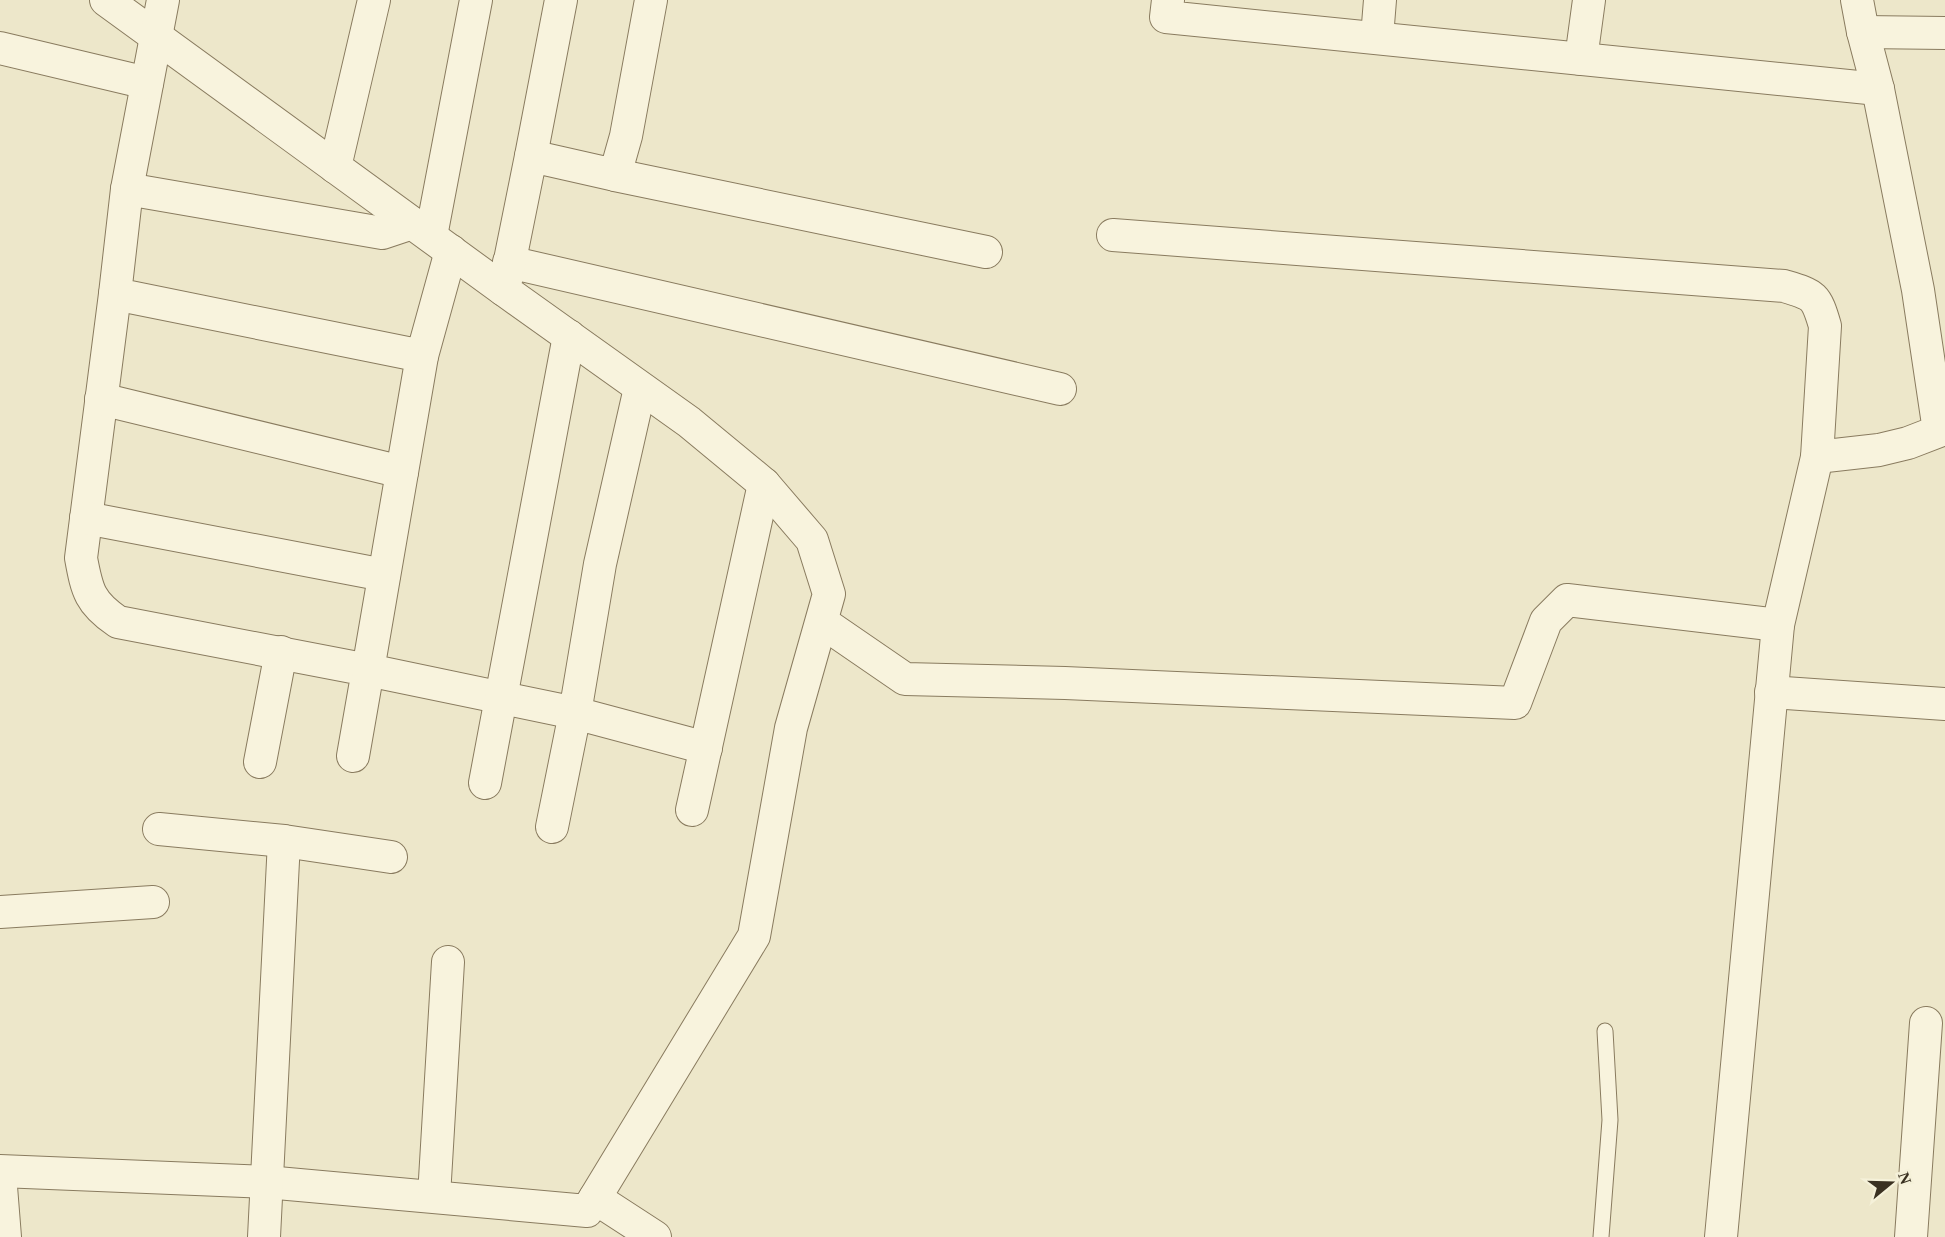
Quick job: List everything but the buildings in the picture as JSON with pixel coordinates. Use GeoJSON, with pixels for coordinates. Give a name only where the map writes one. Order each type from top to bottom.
{"type":"FeatureCollection","features":[{"type":"Feature","properties":{"kind":"street"},"geometry":{"type":"LineString","coordinates":[[106,0],[431,237],[506,276],[1060,389]]}},
{"type":"Feature","properties":{"kind":"street"},"geometry":{"type":"LineString","coordinates":[[163,0],[127,189],[81,558],[86,586],[99,609],[118,622],[281,652],[575,713],[706,748]]}},
{"type":"Feature","properties":{"kind":"street"},"geometry":{"type":"LineString","coordinates":[[335,167],[374,0]]}},
{"type":"Feature","properties":{"kind":"street"},"geometry":{"type":"LineString","coordinates":[[354,756],[422,356],[431,237],[476,0]]}},
{"type":"Feature","properties":{"kind":"street"},"geometry":{"type":"LineString","coordinates":[[506,276],[561,0]]}},
{"type":"Feature","properties":{"kind":"street"},"geometry":{"type":"LineString","coordinates":[[615,175],[626,136],[651,0]]}},
{"type":"Feature","properties":{"kind":"street"},"geometry":{"type":"LineString","coordinates":[[1168,0],[1166,17],[1878,89]]}},
{"type":"Feature","properties":{"kind":"street"},"geometry":{"type":"LineString","coordinates":[[1377,37],[1380,0]]}},
{"type":"Feature","properties":{"kind":"street"},"geometry":{"type":"LineString","coordinates":[[1581,59],[1589,0]]}},
{"type":"Feature","properties":{"kind":"street"},"geometry":{"type":"LineString","coordinates":[[1817,457],[1879,450],[1942,431],[1918,291],[1878,89],[1857,0]]}},
{"type":"Feature","properties":{"kind":"street"},"geometry":{"type":"LineString","coordinates":[[1863,32],[1945,33]]}},
{"type":"Feature","properties":{"kind":"street"},"geometry":{"type":"LineString","coordinates":[[0,48],[147,83]]}},
{"type":"Feature","properties":{"kind":"street"},"geometry":{"type":"LineString","coordinates":[[531,156],[987,252]]}},
{"type":"Feature","properties":{"kind":"street"},"geometry":{"type":"LineString","coordinates":[[127,189],[382,233],[431,237]]}},
{"type":"Feature","properties":{"kind":"street"},"geometry":{"type":"LineString","coordinates":[[1113,234],[1784,286],[1809,294],[1819,305],[1825,326],[1817,457],[1778,625],[1721,1237]]}},
{"type":"Feature","properties":{"kind":"street"},"geometry":{"type":"LineString","coordinates":[[506,276],[569,336],[689,422],[764,484],[812,540],[829,594],[791,728],[754,936],[584,1215]]}},
{"type":"Feature","properties":{"kind":"street"},"geometry":{"type":"LineString","coordinates":[[115,294],[422,356]]}},
{"type":"Feature","properties":{"kind":"street"},"geometry":{"type":"LineString","coordinates":[[485,783],[569,336]]}},
{"type":"Feature","properties":{"kind":"street"},"geometry":{"type":"LineString","coordinates":[[552,827],[575,713],[600,564],[640,388]]}},
{"type":"Feature","properties":{"kind":"street"},"geometry":{"type":"LineString","coordinates":[[101,399],[402,472]]}},
{"type":"Feature","properties":{"kind":"street"},"geometry":{"type":"LineString","coordinates":[[692,810],[764,484]]}},
{"type":"Feature","properties":{"kind":"street"},"geometry":{"type":"LineString","coordinates":[[86,518],[384,575]]}},
{"type":"Feature","properties":{"kind":"street"},"geometry":{"type":"LineString","coordinates":[[822,622],[905,679],[1077,683],[1515,703],[1546,621],[1566,600],[1778,625]]}},
{"type":"Feature","properties":{"kind":"street"},"geometry":{"type":"LineString","coordinates":[[260,762],[281,652]]}},
{"type":"Feature","properties":{"kind":"street"},"geometry":{"type":"LineString","coordinates":[[1771,692],[1945,704]]}},
{"type":"Feature","properties":{"kind":"street"},"geometry":{"type":"LineString","coordinates":[[159,829],[284,841],[391,857]]}},
{"type":"Feature","properties":{"kind":"street"},"geometry":{"type":"LineString","coordinates":[[264,1237],[284,841]]}},
{"type":"Feature","properties":{"kind":"street"},"geometry":{"type":"LineString","coordinates":[[0,912],[153,902]]}},
{"type":"Feature","properties":{"kind":"street"},"geometry":{"type":"LineString","coordinates":[[434,1196],[448,962]]}},
{"type":"Feature","properties":{"kind":"street"},"geometry":{"type":"LineString","coordinates":[[1911,1237],[1926,1023]]}},
{"type":"Feature","properties":{"kind":"street"},"geometry":{"type":"LineString","coordinates":[[4,1237],[0,1173],[266,1182],[434,1196],[584,1215],[655,1237]]}},
{"type":"Feature","properties":{"kind":"lane"},"geometry":{"type":"LineString","coordinates":[[1601,1237],[1610,1120],[1605,1031]]}}]}
